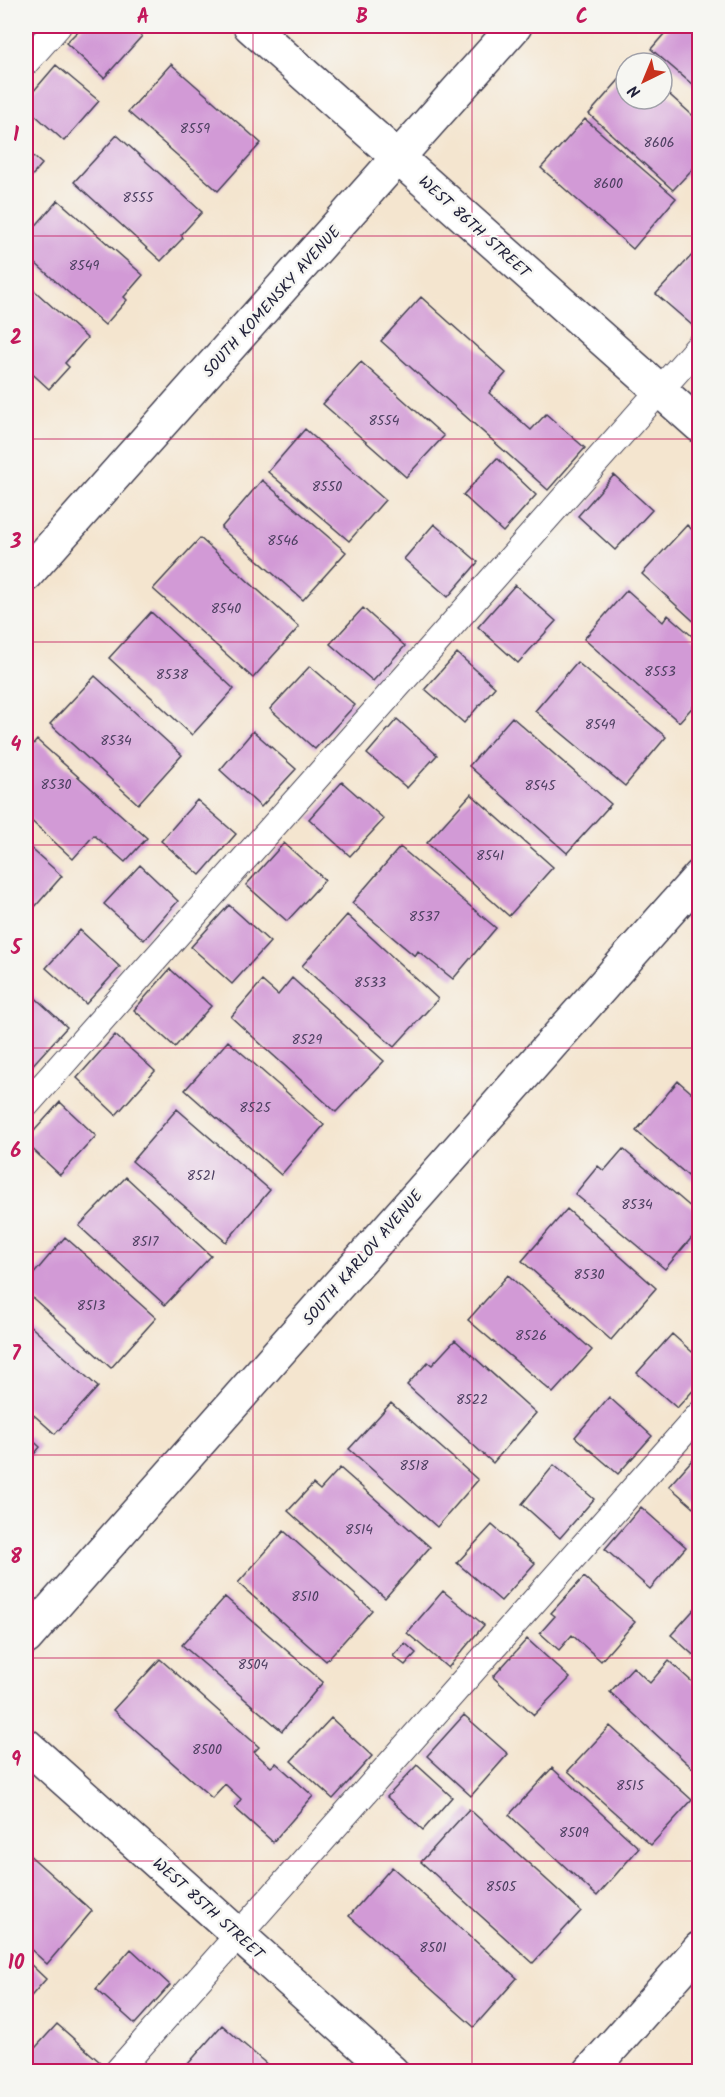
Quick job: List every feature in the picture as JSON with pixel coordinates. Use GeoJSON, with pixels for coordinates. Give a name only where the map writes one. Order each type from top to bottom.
{"type":"FeatureCollection","features":[{"type":"Feature","properties":{"kind":"street","name":"WEST 86TH STREET"},"geometry":{"type":"LineString","coordinates":[[250,26],[699,426]]}},
{"type":"Feature","properties":{"kind":"street","name":"SOUTH KOMENSKY AVENUE"},"geometry":{"type":"LineString","coordinates":[[26,575],[515,26]]}},
{"type":"Feature","properties":{"kind":"street","name":"SOUTH KARLOV AVENUE"},"geometry":{"type":"LineString","coordinates":[[26,1638],[699,876]]}},
{"type":"Feature","properties":{"kind":"street","name":"WEST 85TH STREET"},"geometry":{"type":"LineString","coordinates":[[26,1745],[392,2072]]}},
{"type":"Feature","properties":{"kind":"street"},"geometry":{"type":"LineString","coordinates":[[590,2072],[699,1948]]}},
{"type":"Feature","properties":{"kind":"lane"},"geometry":{"type":"LineString","coordinates":[[26,62],[58,26]]}},
{"type":"Feature","properties":{"kind":"lane"},"geometry":{"type":"LineString","coordinates":[[26,1105],[699,345]]}},
{"type":"Feature","properties":{"kind":"lane"},"geometry":{"type":"LineString","coordinates":[[117,2072],[699,1414]]}},
{"type":"Feature","properties":{"kind":"building"},"geometry":{"type":"Polygon","coordinates":[[[83,26],[130,26],[142,36],[104,78],[66,43],[83,26]]]}},
{"type":"Feature","properties":{"kind":"building"},"geometry":{"type":"Polygon","coordinates":[[[671,26],[700,26],[700,91],[674,69],[674,51],[651,49],[671,26]]]}},
{"type":"Feature","properties":{"kind":"building"},"geometry":{"type":"Polygon","coordinates":[[[171,64],[261,143],[218,191],[128,112],[171,64]]]}},
{"type":"Feature","properties":{"kind":"building"},"geometry":{"type":"Polygon","coordinates":[[[56,65],[99,101],[64,141],[26,107],[26,100],[56,65]]]}},
{"type":"Feature","properties":{"kind":"building"},"geometry":{"type":"Polygon","coordinates":[[[614,86],[614,111],[674,111],[674,99],[700,122],[700,161],[673,190],[589,114],[614,86]]]}},
{"type":"Feature","properties":{"kind":"building"},"geometry":{"type":"Polygon","coordinates":[[[585,119],[676,198],[633,249],[541,168],[585,119]]]}},
{"type":"Feature","properties":{"kind":"building"},"geometry":{"type":"Polygon","coordinates":[[[117,135],[202,212],[181,235],[183,238],[161,261],[74,182],[117,135]]]}},
{"type":"Feature","properties":{"kind":"building"},"geometry":{"type":"Polygon","coordinates":[[[26,150],[42,164],[26,183],[26,150]]]}},
{"type":"Feature","properties":{"kind":"building"},"geometry":{"type":"Polygon","coordinates":[[[58,200],[143,275],[124,297],[127,300],[105,325],[26,255],[26,237],[58,200]]]}},
{"type":"Feature","properties":{"kind":"building"},"geometry":{"type":"Polygon","coordinates":[[[694,253],[700,258],[700,318],[693,326],[656,294],[694,253]]]}},
{"type":"Feature","properties":{"kind":"building"},"geometry":{"type":"Polygon","coordinates":[[[26,283],[87,338],[65,363],[69,367],[49,389],[26,368],[26,283]]]}},
{"type":"Feature","properties":{"kind":"building"},"geometry":{"type":"Polygon","coordinates":[[[421,297],[506,373],[489,393],[531,430],[546,414],[585,448],[548,490],[381,341],[421,297]]]}},
{"type":"Feature","properties":{"kind":"building"},"geometry":{"type":"Polygon","coordinates":[[[361,362],[444,436],[406,477],[323,404],[361,362]]]}},
{"type":"Feature","properties":{"kind":"building"},"geometry":{"type":"Polygon","coordinates":[[[305,429],[385,500],[349,541],[268,472],[305,429]]]}},
{"type":"Feature","properties":{"kind":"building"},"geometry":{"type":"Polygon","coordinates":[[[497,458],[536,495],[503,532],[463,495],[497,458]]]}},
{"type":"Feature","properties":{"kind":"building"},"geometry":{"type":"Polygon","coordinates":[[[614,475],[652,510],[615,550],[578,516],[614,475]]]}},
{"type":"Feature","properties":{"kind":"building"},"geometry":{"type":"Polygon","coordinates":[[[262,480],[346,552],[303,600],[221,528],[262,480]]]}},
{"type":"Feature","properties":{"kind":"building"},"geometry":{"type":"Polygon","coordinates":[[[434,524],[478,562],[448,597],[404,559],[434,524]]]}},
{"type":"Feature","properties":{"kind":"building"},"geometry":{"type":"Polygon","coordinates":[[[687,525],[700,537],[700,627],[642,574],[687,525]]]}},
{"type":"Feature","properties":{"kind":"building"},"geometry":{"type":"Polygon","coordinates":[[[200,538],[299,627],[253,678],[153,589],[200,538]]]}},
{"type":"Feature","properties":{"kind":"building"},"geometry":{"type":"Polygon","coordinates":[[[515,585],[556,621],[518,663],[478,627],[515,585]]]}},
{"type":"Feature","properties":{"kind":"building"},"geometry":{"type":"Polygon","coordinates":[[[627,590],[663,622],[668,615],[700,643],[700,699],[679,722],[584,639],[627,590]]]}},
{"type":"Feature","properties":{"kind":"building"},"geometry":{"type":"Polygon","coordinates":[[[363,608],[405,646],[373,681],[330,644],[363,608]]]}},
{"type":"Feature","properties":{"kind":"building"},"geometry":{"type":"Polygon","coordinates":[[[151,612],[234,689],[192,735],[109,658],[151,612]]]}},
{"type":"Feature","properties":{"kind":"building"},"geometry":{"type":"Polygon","coordinates":[[[457,653],[495,687],[464,723],[425,689],[457,653]]]}},
{"type":"Feature","properties":{"kind":"building"},"geometry":{"type":"Polygon","coordinates":[[[577,662],[666,737],[625,786],[535,711],[577,662]]]}},
{"type":"Feature","properties":{"kind":"building"},"geometry":{"type":"Polygon","coordinates":[[[310,666],[355,705],[315,749],[270,709],[310,666]]]}},
{"type":"Feature","properties":{"kind":"building"},"geometry":{"type":"Polygon","coordinates":[[[95,676],[182,755],[138,804],[50,724],[95,676]]]}},
{"type":"Feature","properties":{"kind":"building"},"geometry":{"type":"Polygon","coordinates":[[[512,717],[611,804],[567,853],[469,766],[512,717]]]}},
{"type":"Feature","properties":{"kind":"building"},"geometry":{"type":"Polygon","coordinates":[[[397,719],[437,755],[407,788],[367,754],[397,719]]]}},
{"type":"Feature","properties":{"kind":"building"},"geometry":{"type":"Polygon","coordinates":[[[253,731],[296,769],[261,807],[220,770],[253,731]]]}},
{"type":"Feature","properties":{"kind":"building"},"geometry":{"type":"Polygon","coordinates":[[[37,740],[147,838],[125,862],[94,835],[73,859],[26,816],[26,753],[37,740]]]}},
{"type":"Feature","properties":{"kind":"building"},"geometry":{"type":"Polygon","coordinates":[[[342,782],[384,819],[350,856],[309,819],[342,782]]]}},
{"type":"Feature","properties":{"kind":"building"},"geometry":{"type":"Polygon","coordinates":[[[471,794],[553,867],[509,916],[427,843],[471,794]]]}},
{"type":"Feature","properties":{"kind":"building"},"geometry":{"type":"Polygon","coordinates":[[[197,800],[236,834],[200,875],[161,841],[197,800]]]}},
{"type":"Feature","properties":{"kind":"building"},"geometry":{"type":"Polygon","coordinates":[[[284,843],[325,880],[287,921],[246,885],[284,843]]]}},
{"type":"Feature","properties":{"kind":"building"},"geometry":{"type":"Polygon","coordinates":[[[26,844],[62,876],[26,917],[26,844]]]}},
{"type":"Feature","properties":{"kind":"building"},"geometry":{"type":"Polygon","coordinates":[[[400,847],[496,928],[453,979],[418,951],[415,956],[352,903],[400,847]]]}},
{"type":"Feature","properties":{"kind":"building"},"geometry":{"type":"Polygon","coordinates":[[[140,865],[178,901],[144,940],[104,904],[140,865]]]}},
{"type":"Feature","properties":{"kind":"building"},"geometry":{"type":"Polygon","coordinates":[[[229,905],[270,942],[232,984],[191,947],[229,905]]]}},
{"type":"Feature","properties":{"kind":"building"},"geometry":{"type":"Polygon","coordinates":[[[347,915],[438,999],[394,1047],[302,966],[347,915]]]}},
{"type":"Feature","properties":{"kind":"building"},"geometry":{"type":"Polygon","coordinates":[[[80,930],[120,967],[86,1004],[46,968],[80,930]]]}},
{"type":"Feature","properties":{"kind":"building"},"geometry":{"type":"Polygon","coordinates":[[[170,969],[211,1006],[175,1047],[134,1010],[170,969]]]}},
{"type":"Feature","properties":{"kind":"building"},"geometry":{"type":"Polygon","coordinates":[[[292,978],[384,1061],[336,1112],[231,1017],[262,981],[278,995],[292,978]]]}},
{"type":"Feature","properties":{"kind":"building"},"geometry":{"type":"Polygon","coordinates":[[[28,991],[67,1027],[29,1069],[26,1066],[26,994],[28,991]]]}},
{"type":"Feature","properties":{"kind":"building"},"geometry":{"type":"Polygon","coordinates":[[[115,1035],[155,1071],[116,1115],[77,1078],[115,1035]]]}},
{"type":"Feature","properties":{"kind":"building"},"geometry":{"type":"Polygon","coordinates":[[[228,1041],[324,1125],[281,1175],[185,1090],[228,1041]]]}},
{"type":"Feature","properties":{"kind":"building"},"geometry":{"type":"Polygon","coordinates":[[[678,1081],[700,1100],[700,1186],[636,1131],[678,1081]]]}},
{"type":"Feature","properties":{"kind":"building"},"geometry":{"type":"Polygon","coordinates":[[[60,1102],[96,1136],[60,1175],[26,1143],[26,1140],[60,1102]]]}},
{"type":"Feature","properties":{"kind":"building"},"geometry":{"type":"Polygon","coordinates":[[[177,1109],[270,1190],[226,1242],[132,1161],[177,1109]]]}},
{"type":"Feature","properties":{"kind":"building"},"geometry":{"type":"Polygon","coordinates":[[[623,1149],[700,1215],[700,1228],[665,1269],[575,1194],[598,1166],[604,1171],[623,1149]]]}},
{"type":"Feature","properties":{"kind":"building"},"geometry":{"type":"Polygon","coordinates":[[[126,1177],[211,1256],[165,1305],[79,1226],[126,1177]]]}},
{"type":"Feature","properties":{"kind":"building"},"geometry":{"type":"Polygon","coordinates":[[[567,1209],[656,1288],[611,1340],[522,1261],[567,1209]]]}},
{"type":"Feature","properties":{"kind":"building"},"geometry":{"type":"Polygon","coordinates":[[[65,1237],[156,1318],[111,1368],[26,1292],[26,1283],[65,1237]]]}},
{"type":"Feature","properties":{"kind":"building"},"geometry":{"type":"Polygon","coordinates":[[[508,1275],[592,1350],[553,1393],[468,1320],[508,1275]]]}},
{"type":"Feature","properties":{"kind":"building"},"geometry":{"type":"Polygon","coordinates":[[[26,1322],[98,1387],[55,1434],[26,1408],[26,1322]]]}},
{"type":"Feature","properties":{"kind":"building"},"geometry":{"type":"Polygon","coordinates":[[[672,1334],[700,1359],[700,1383],[677,1408],[637,1373],[672,1334]]]}},
{"type":"Feature","properties":{"kind":"building"},"geometry":{"type":"Polygon","coordinates":[[[455,1340],[536,1413],[493,1463],[407,1385],[428,1362],[432,1365],[455,1340]]]}},
{"type":"Feature","properties":{"kind":"building"},"geometry":{"type":"Polygon","coordinates":[[[609,1397],[652,1436],[618,1474],[575,1437],[609,1397]]]}},
{"type":"Feature","properties":{"kind":"building"},"geometry":{"type":"Polygon","coordinates":[[[391,1403],[478,1480],[437,1527],[349,1449],[391,1403]]]}},
{"type":"Feature","properties":{"kind":"building"},"geometry":{"type":"Polygon","coordinates":[[[26,1434],[40,1447],[26,1464],[26,1434]]]}},
{"type":"Feature","properties":{"kind":"building"},"geometry":{"type":"Polygon","coordinates":[[[700,1451],[700,1513],[669,1486],[700,1451]]]}},
{"type":"Feature","properties":{"kind":"building"},"geometry":{"type":"Polygon","coordinates":[[[554,1465],[594,1499],[560,1538],[522,1504],[554,1465]]]}},
{"type":"Feature","properties":{"kind":"building"},"geometry":{"type":"Polygon","coordinates":[[[340,1468],[430,1547],[385,1598],[288,1511],[313,1484],[320,1490],[340,1468]]]}},
{"type":"Feature","properties":{"kind":"building"},"geometry":{"type":"Polygon","coordinates":[[[641,1507],[686,1547],[650,1589],[605,1549],[641,1507]]]}},
{"type":"Feature","properties":{"kind":"building"},"geometry":{"type":"Polygon","coordinates":[[[492,1525],[535,1563],[501,1601],[457,1563],[492,1525]]]}},
{"type":"Feature","properties":{"kind":"building"},"geometry":{"type":"Polygon","coordinates":[[[284,1531],[372,1610],[326,1661],[238,1583],[284,1531]]]}},
{"type":"Feature","properties":{"kind":"building"},"geometry":{"type":"Polygon","coordinates":[[[584,1577],[635,1622],[601,1661],[572,1635],[559,1650],[540,1633],[555,1616],[551,1613],[584,1577]]]}},
{"type":"Feature","properties":{"kind":"building"},"geometry":{"type":"Polygon","coordinates":[[[443,1591],[484,1625],[448,1668],[407,1633],[443,1591]]]}},
{"type":"Feature","properties":{"kind":"building"},"geometry":{"type":"Polygon","coordinates":[[[225,1597],[323,1682],[282,1731],[182,1645],[225,1597]]]}},
{"type":"Feature","properties":{"kind":"building"},"geometry":{"type":"Polygon","coordinates":[[[700,1603],[700,1661],[671,1635],[700,1603]]]}},
{"type":"Feature","properties":{"kind":"building"},"geometry":{"type":"Polygon","coordinates":[[[527,1639],[570,1678],[534,1715],[493,1677],[527,1639]]]}},
{"type":"Feature","properties":{"kind":"building"},"geometry":{"type":"Polygon","coordinates":[[[405,1643],[416,1653],[405,1665],[393,1656],[405,1643]]]}},
{"type":"Feature","properties":{"kind":"building"},"geometry":{"type":"Polygon","coordinates":[[[160,1659],[259,1747],[254,1752],[271,1767],[276,1763],[313,1796],[273,1842],[235,1808],[241,1799],[225,1784],[212,1798],[113,1710],[160,1659]]]}},
{"type":"Feature","properties":{"kind":"building"},"geometry":{"type":"Polygon","coordinates":[[[669,1661],[700,1689],[700,1775],[610,1692],[633,1667],[650,1683],[669,1661]]]}},
{"type":"Feature","properties":{"kind":"building"},"geometry":{"type":"Polygon","coordinates":[[[464,1715],[508,1754],[471,1796],[427,1756],[464,1715]]]}},
{"type":"Feature","properties":{"kind":"building"},"geometry":{"type":"Polygon","coordinates":[[[331,1718],[372,1756],[333,1799],[291,1761],[331,1718]]]}},
{"type":"Feature","properties":{"kind":"building"},"geometry":{"type":"Polygon","coordinates":[[[610,1726],[692,1800],[651,1845],[568,1771],[610,1726]]]}},
{"type":"Feature","properties":{"kind":"building"},"geometry":{"type":"Polygon","coordinates":[[[417,1765],[452,1797],[423,1830],[387,1797],[417,1765]]]}},
{"type":"Feature","properties":{"kind":"building"},"geometry":{"type":"Polygon","coordinates":[[[552,1768],[639,1848],[597,1896],[509,1815],[552,1768]]]}},
{"type":"Feature","properties":{"kind":"building"},"geometry":{"type":"Polygon","coordinates":[[[469,1809],[581,1911],[533,1963],[421,1862],[469,1809]]]}},
{"type":"Feature","properties":{"kind":"building"},"geometry":{"type":"Polygon","coordinates":[[[26,1852],[92,1911],[47,1964],[26,1945],[26,1852]]]}},
{"type":"Feature","properties":{"kind":"building"},"geometry":{"type":"Polygon","coordinates":[[[392,1867],[517,1978],[474,2027],[349,1916],[392,1867]]]}},
{"type":"Feature","properties":{"kind":"building"},"geometry":{"type":"Polygon","coordinates":[[[131,1949],[170,1985],[135,2024],[96,1989],[131,1949]]]}},
{"type":"Feature","properties":{"kind":"building"},"geometry":{"type":"Polygon","coordinates":[[[26,1960],[46,1979],[26,2002],[26,1960]]]}},
{"type":"Feature","properties":{"kind":"building"},"geometry":{"type":"Polygon","coordinates":[[[57,2024],[100,2062],[92,2072],[37,2072],[26,2061],[26,2058],[57,2024]]]}},
{"type":"Feature","properties":{"kind":"building"},"geometry":{"type":"Polygon","coordinates":[[[222,2025],[270,2067],[268,2068],[272,2072],[181,2072],[222,2025]]]}}]}
